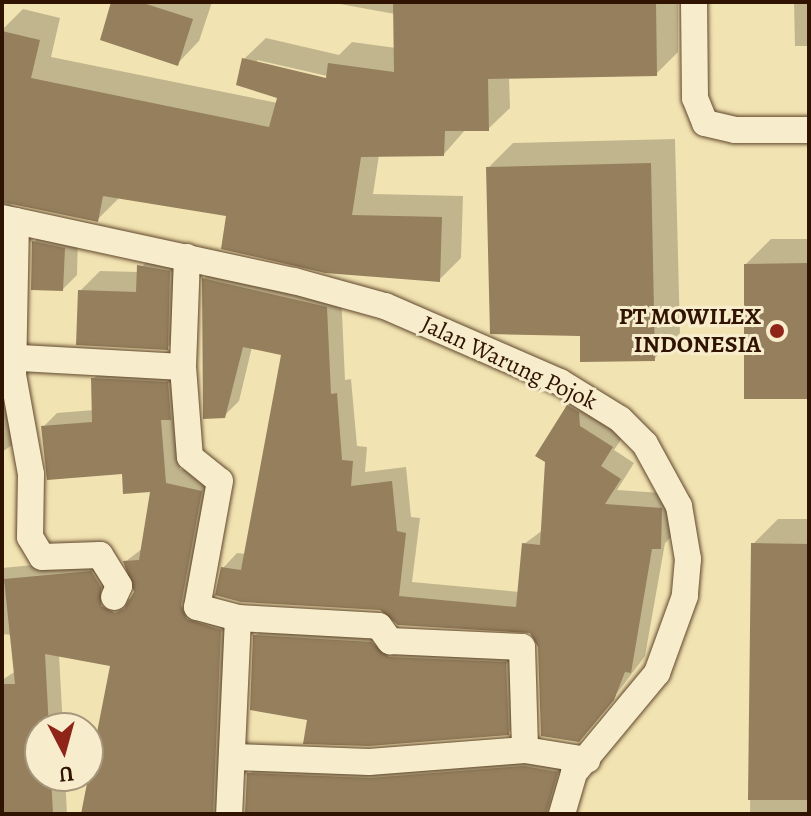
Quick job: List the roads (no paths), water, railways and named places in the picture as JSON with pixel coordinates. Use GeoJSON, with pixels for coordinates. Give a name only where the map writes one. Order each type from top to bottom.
{"type":"FeatureCollection","features":[{"type":"Feature","properties":{"kind":"street"},"geometry":{"type":"LineString","coordinates":[[694,2],[695,98],[705,123],[735,130],[809,130]]}},
{"type":"Feature","properties":{"kind":"street"},"geometry":{"type":"LineString","coordinates":[[9,219],[7,357],[31,474],[30,537],[35,553],[42,557],[100,555],[119,586],[114,597]]}},
{"type":"Feature","properties":{"kind":"street","name":"Jalan Warung Pojok"},"geometry":{"type":"LineString","coordinates":[[9,219],[328,288],[436,326],[579,393],[620,419],[645,444],[679,506],[687,542],[685,596],[657,673],[566,788],[562,814]]}},
{"type":"Feature","properties":{"kind":"street"},"geometry":{"type":"LineString","coordinates":[[187,257],[183,367],[190,457],[220,481],[197,607],[238,618],[379,626],[390,641],[522,647],[525,750]]}},
{"type":"Feature","properties":{"kind":"street"},"geometry":{"type":"LineString","coordinates":[[7,357],[183,367]]}},
{"type":"Feature","properties":{"kind":"street"},"geometry":{"type":"LineString","coordinates":[[229,814],[235,757],[238,618]]}},
{"type":"Feature","properties":{"kind":"street"},"geometry":{"type":"LineString","coordinates":[[235,757],[369,762],[525,750],[587,760]]}},
{"type":"Feature","properties":{"kind":"place","name":"PT MOWILEX INDONESIA"},"geometry":{"type":"Point","coordinates":[777,331]}}]}
